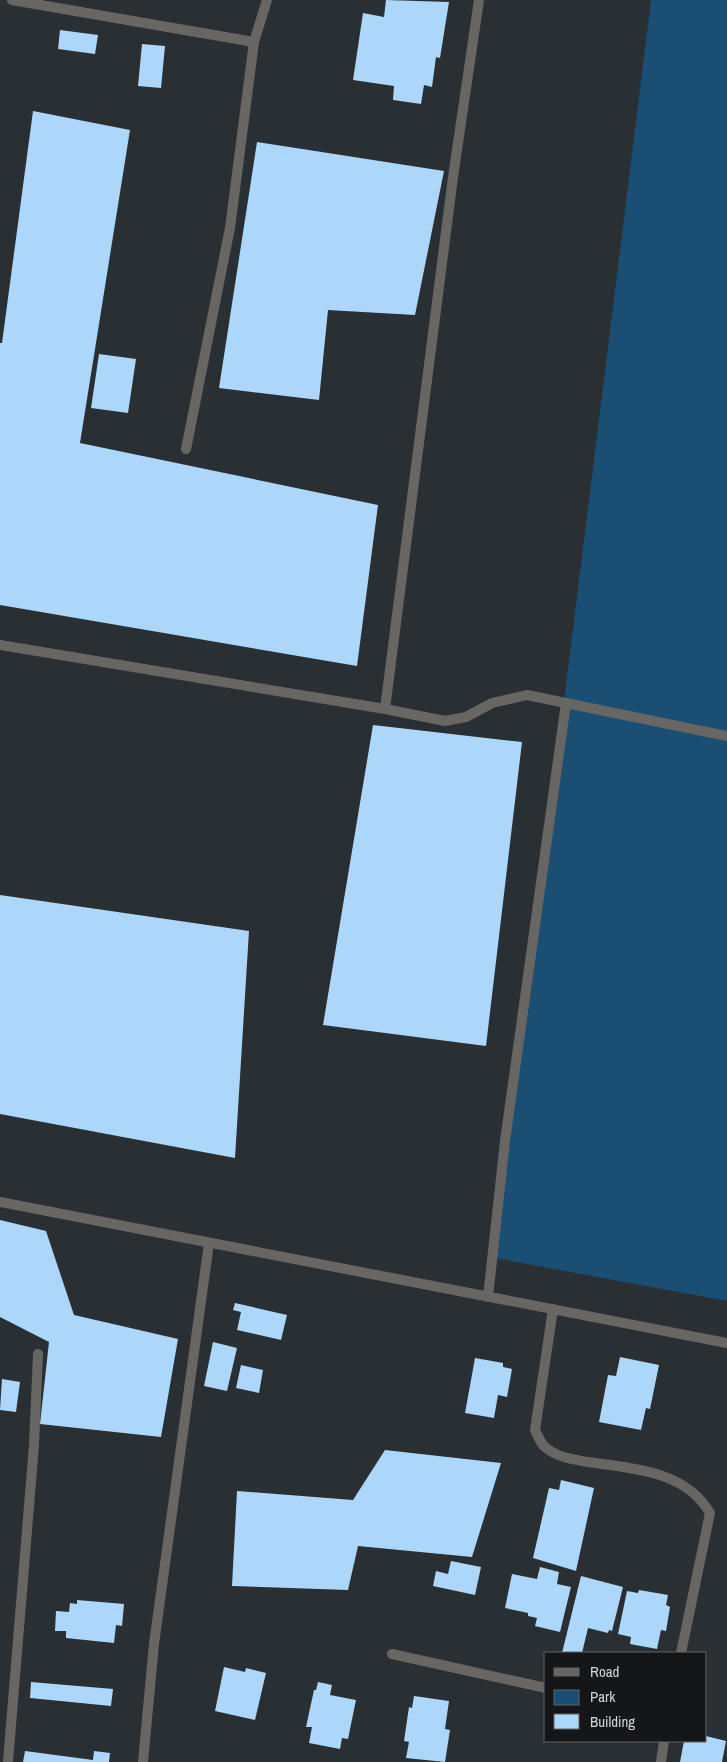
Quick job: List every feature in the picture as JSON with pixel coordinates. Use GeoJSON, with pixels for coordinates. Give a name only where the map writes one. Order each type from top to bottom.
{"type":"FeatureCollection","features":[{"type":"Feature","properties":{"kind":"street"},"geometry":{"type":"LineString","coordinates":[[12,0],[254,42]]}},
{"type":"Feature","properties":{"kind":"street"},"geometry":{"type":"LineString","coordinates":[[186,450],[230,228],[254,42],[266,0]]}},
{"type":"Feature","properties":{"kind":"street"},"geometry":{"type":"LineString","coordinates":[[384,709],[450,197],[479,0]]}},
{"type":"Feature","properties":{"kind":"street"},"geometry":{"type":"LineString","coordinates":[[0,644],[445,721],[466,717],[492,703],[527,695],[727,736]]}},
{"type":"Feature","properties":{"kind":"street"},"geometry":{"type":"LineString","coordinates":[[488,1297],[505,1141],[566,703]]}},
{"type":"Feature","properties":{"kind":"street"},"geometry":{"type":"LineString","coordinates":[[0,1202],[727,1343]]}},
{"type":"Feature","properties":{"kind":"street"},"geometry":{"type":"LineString","coordinates":[[143,1762],[154,1644],[209,1243]]}},
{"type":"Feature","properties":{"kind":"street"},"geometry":{"type":"LineString","coordinates":[[553,1309],[535,1430],[543,1446],[561,1457],[649,1472],[683,1483],[701,1498],[710,1513],[681,1652]]}},
{"type":"Feature","properties":{"kind":"street"},"geometry":{"type":"LineString","coordinates":[[8,1762],[34,1446],[38,1354]]}},
{"type":"Feature","properties":{"kind":"street"},"geometry":{"type":"LineString","coordinates":[[392,1654],[544,1688]]}},
{"type":"Feature","properties":{"kind":"street"},"geometry":{"type":"LineString","coordinates":[[660,1762],[664,1742]]}},
{"type":"Feature","properties":{"kind":"green space"},"geometry":{"type":"Polygon","coordinates":[[[651,0],[727,0],[727,1301],[495,1258],[651,0]]]}},
{"type":"Feature","properties":{"kind":"building"},"geometry":{"type":"Polygon","coordinates":[[[386,0],[449,2],[440,58],[436,57],[432,87],[424,85],[421,104],[393,100],[394,86],[353,80],[363,13],[384,17],[386,0]]]}},
{"type":"Feature","properties":{"kind":"building"},"geometry":{"type":"Polygon","coordinates":[[[60,30],[98,35],[95,54],[58,49],[60,30]]]}},
{"type":"Feature","properties":{"kind":"building"},"geometry":{"type":"Polygon","coordinates":[[[142,44],[165,46],[161,88],[138,86],[142,44]]]}},
{"type":"Feature","properties":{"kind":"building"},"geometry":{"type":"Polygon","coordinates":[[[33,111],[130,130],[80,443],[378,505],[357,666],[0,605],[0,343],[2,343],[33,111]]]}},
{"type":"Feature","properties":{"kind":"building"},"geometry":{"type":"Polygon","coordinates":[[[257,142],[444,171],[415,315],[328,310],[319,400],[219,388],[257,142]]]}},
{"type":"Feature","properties":{"kind":"building"},"geometry":{"type":"Polygon","coordinates":[[[99,354],[136,359],[128,413],[91,408],[99,354]]]}},
{"type":"Feature","properties":{"kind":"building"},"geometry":{"type":"Polygon","coordinates":[[[373,725],[522,742],[486,1046],[323,1025],[373,725]]]}},
{"type":"Feature","properties":{"kind":"building"},"geometry":{"type":"Polygon","coordinates":[[[0,895],[249,931],[235,1158],[0,1114],[0,895]]]}},
{"type":"Feature","properties":{"kind":"building"},"geometry":{"type":"Polygon","coordinates":[[[0,1220],[46,1231],[74,1315],[178,1339],[161,1437],[40,1424],[49,1342],[0,1317],[0,1220]]]}},
{"type":"Feature","properties":{"kind":"building"},"geometry":{"type":"Polygon","coordinates":[[[235,1303],[287,1315],[281,1340],[237,1330],[241,1312],[233,1310],[235,1303]]]}},
{"type":"Feature","properties":{"kind":"building"},"geometry":{"type":"Polygon","coordinates":[[[213,1342],[237,1348],[227,1391],[204,1386],[213,1342]]]}},
{"type":"Feature","properties":{"kind":"building"},"geometry":{"type":"Polygon","coordinates":[[[620,1357],[659,1365],[650,1409],[646,1408],[641,1430],[599,1422],[608,1375],[616,1376],[620,1357]]]}},
{"type":"Feature","properties":{"kind":"building"},"geometry":{"type":"Polygon","coordinates":[[[475,1358],[503,1363],[503,1367],[512,1369],[507,1397],[498,1395],[494,1418],[465,1413],[475,1358]]]}},
{"type":"Feature","properties":{"kind":"building"},"geometry":{"type":"Polygon","coordinates":[[[241,1365],[263,1370],[259,1393],[236,1388],[241,1365]]]}},
{"type":"Feature","properties":{"kind":"building"},"geometry":{"type":"Polygon","coordinates":[[[2,1379],[20,1382],[16,1412],[0,1410],[2,1379]]]}},
{"type":"Feature","properties":{"kind":"building"},"geometry":{"type":"Polygon","coordinates":[[[385,1450],[501,1463],[472,1557],[358,1546],[348,1590],[232,1586],[237,1491],[353,1500],[385,1450]]]}},
{"type":"Feature","properties":{"kind":"building"},"geometry":{"type":"Polygon","coordinates":[[[561,1480],[594,1488],[576,1571],[533,1558],[549,1488],[559,1490],[561,1480]]]}},
{"type":"Feature","properties":{"kind":"building"},"geometry":{"type":"Polygon","coordinates":[[[451,1561],[481,1567],[475,1595],[433,1586],[436,1571],[448,1574],[451,1561]]]}},
{"type":"Feature","properties":{"kind":"building"},"geometry":{"type":"Polygon","coordinates":[[[540,1567],[559,1572],[557,1584],[571,1587],[560,1632],[535,1626],[537,1618],[528,1616],[528,1613],[505,1608],[512,1574],[537,1579],[540,1567]]]}},
{"type":"Feature","properties":{"kind":"building"},"geometry":{"type":"Polygon","coordinates":[[[581,1576],[623,1587],[612,1631],[609,1630],[608,1633],[588,1628],[582,1652],[562,1652],[581,1576]]]}},
{"type":"Feature","properties":{"kind":"building"},"geometry":{"type":"Polygon","coordinates":[[[639,1590],[668,1595],[666,1605],[670,1607],[666,1631],[661,1630],[657,1649],[630,1644],[631,1637],[618,1634],[627,1591],[638,1593],[639,1590]]]}},
{"type":"Feature","properties":{"kind":"building"},"geometry":{"type":"Polygon","coordinates":[[[77,1600],[124,1604],[122,1626],[116,1625],[114,1643],[66,1638],[66,1631],[55,1631],[56,1611],[69,1612],[70,1603],[77,1604],[77,1600]]]}},
{"type":"Feature","properties":{"kind":"building"},"geometry":{"type":"Polygon","coordinates":[[[224,1667],[245,1672],[246,1668],[266,1673],[255,1720],[215,1711],[224,1667]]]}},
{"type":"Feature","properties":{"kind":"building"},"geometry":{"type":"Polygon","coordinates":[[[31,1682],[113,1689],[111,1706],[30,1698],[31,1682]]]}},
{"type":"Feature","properties":{"kind":"building"},"geometry":{"type":"Polygon","coordinates":[[[318,1682],[332,1685],[330,1695],[356,1700],[348,1739],[342,1738],[340,1749],[309,1743],[312,1727],[306,1727],[314,1690],[316,1690],[318,1682]]]}},
{"type":"Feature","properties":{"kind":"building"},"geometry":{"type":"Polygon","coordinates":[[[414,1696],[449,1701],[445,1729],[450,1730],[445,1762],[406,1758],[409,1742],[404,1741],[409,1707],[412,1708],[414,1696]]]}},
{"type":"Feature","properties":{"kind":"building"},"geometry":{"type":"Polygon","coordinates":[[[707,1736],[726,1741],[722,1762],[680,1762],[684,1742],[707,1742],[707,1736]]]}},
{"type":"Feature","properties":{"kind":"building"},"geometry":{"type":"Polygon","coordinates":[[[25,1751],[93,1760],[94,1751],[110,1753],[109,1762],[23,1762],[25,1751]]]}}]}
